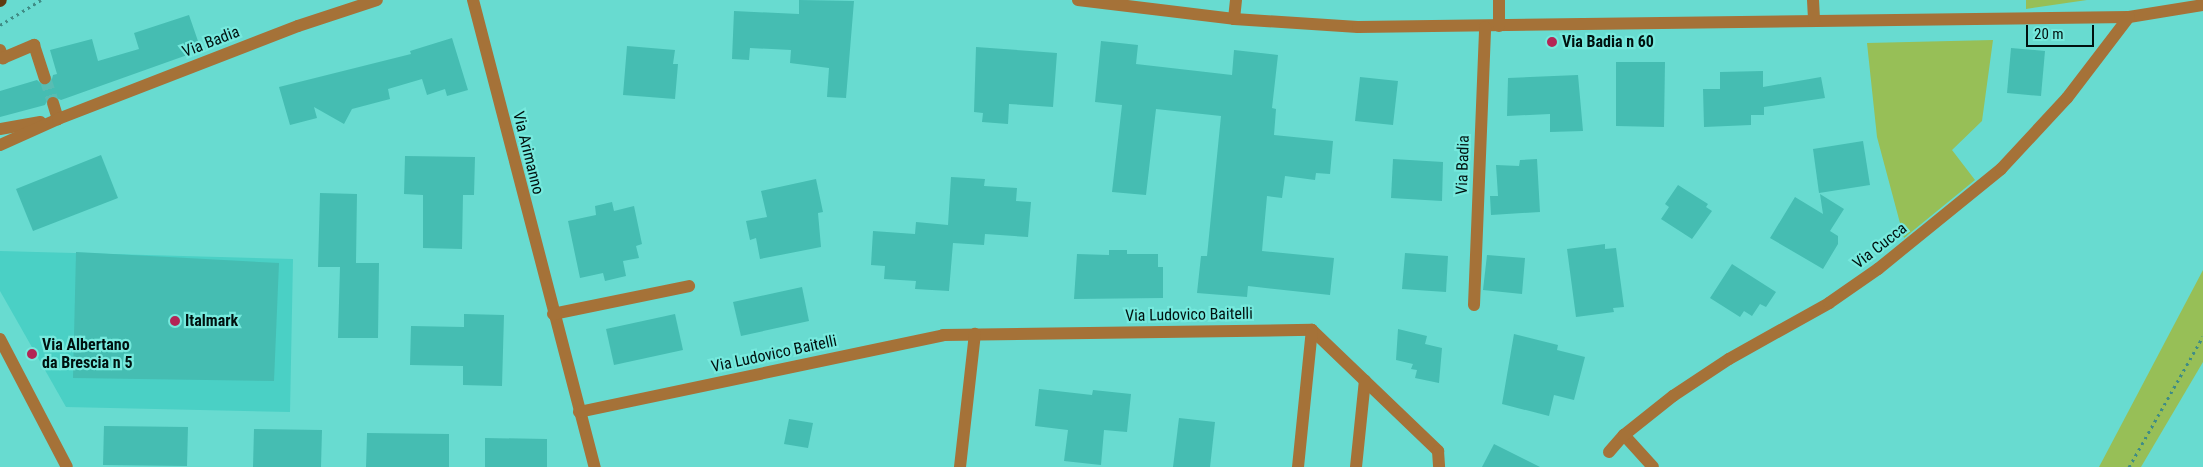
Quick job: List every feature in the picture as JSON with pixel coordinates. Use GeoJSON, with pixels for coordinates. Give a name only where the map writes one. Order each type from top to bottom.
{"type":"FeatureCollection","features":[{"type":"Feature","properties":{"kind":"street","name":"Via Badia"},"geometry":{"type":"LineString","coordinates":[[0,145],[58,119],[298,26],[377,0]]}},
{"type":"Feature","properties":{"kind":"street","name":"Via Arimanno"},"geometry":{"type":"LineString","coordinates":[[473,0],[553,314],[595,467]]}},
{"type":"Feature","properties":{"kind":"street"},"geometry":{"type":"LineString","coordinates":[[1078,0],[1234,19],[1358,27],[1485,27],[2129,17],[2203,5]]}},
{"type":"Feature","properties":{"kind":"street"},"geometry":{"type":"LineString","coordinates":[[1234,19],[1236,0]]}},
{"type":"Feature","properties":{"kind":"street"},"geometry":{"type":"LineString","coordinates":[[1498,0],[1499,26]]}},
{"type":"Feature","properties":{"kind":"street"},"geometry":{"type":"LineString","coordinates":[[1813,0],[1814,21]]}},
{"type":"Feature","properties":{"kind":"street","name":"Via Cucca"},"geometry":{"type":"LineString","coordinates":[[1609,452],[1624,435],[1673,396],[1730,359],[1829,303],[1878,269],[2001,169],[2067,98],[2129,17]]}},
{"type":"Feature","properties":{"kind":"street","name":"Via Badia"},"geometry":{"type":"LineString","coordinates":[[1474,304],[1485,27]]}},
{"type":"Feature","properties":{"kind":"street"},"geometry":{"type":"LineString","coordinates":[[0,50],[3,58],[34,45],[45,78]]}},
{"type":"Feature","properties":{"kind":"street"},"geometry":{"type":"LineString","coordinates":[[52,103],[58,119]]}},
{"type":"Feature","properties":{"kind":"street","name":"Via Badia"},"geometry":{"type":"LineString","coordinates":[[0,129],[58,119]]}},
{"type":"Feature","properties":{"kind":"street"},"geometry":{"type":"LineString","coordinates":[[553,314],[690,286]]}},
{"type":"Feature","properties":{"kind":"street"},"geometry":{"type":"LineString","coordinates":[[1312,330],[1438,451],[1439,467]]}},
{"type":"Feature","properties":{"kind":"street"},"geometry":{"type":"LineString","coordinates":[[1298,467],[1312,330]]}},
{"type":"Feature","properties":{"kind":"street","name":"Via Ludovico Baitelli"},"geometry":{"type":"LineString","coordinates":[[579,412],[944,335],[1312,330]]}},
{"type":"Feature","properties":{"kind":"street"},"geometry":{"type":"LineString","coordinates":[[960,467],[975,334]]}},
{"type":"Feature","properties":{"kind":"street"},"geometry":{"type":"LineString","coordinates":[[0,339],[67,467]]}},
{"type":"Feature","properties":{"kind":"street"},"geometry":{"type":"LineString","coordinates":[[1356,467],[1364,380]]}},
{"type":"Feature","properties":{"kind":"street"},"geometry":{"type":"LineString","coordinates":[[1624,435],[1653,467]]}},
{"type":"Feature","properties":{"kind":"path"},"geometry":{"type":"LineString","coordinates":[[0,25],[41,0]]}},
{"type":"Feature","properties":{"kind":"path"},"geometry":{"type":"LineString","coordinates":[[2129,467],[2203,336]]}},
{"type":"Feature","properties":{"kind":"shaded area","name":"Italmark"},"geometry":{"type":"Polygon","coordinates":[[[0,251],[293,259],[290,412],[66,407],[0,291],[0,251]]]}},
{"type":"Feature","properties":{"kind":"green space"},"geometry":{"type":"Polygon","coordinates":[[[2026,0],[2087,0],[2026,9],[2026,0]]]}},
{"type":"Feature","properties":{"kind":"green space"},"geometry":{"type":"Polygon","coordinates":[[[1993,40],[1982,121],[1952,150],[1975,180],[1904,238],[1877,137],[1867,43],[1993,40]]]}},
{"type":"Feature","properties":{"kind":"green space"},"geometry":{"type":"Polygon","coordinates":[[[2203,270],[2203,362],[2141,467],[2099,467],[2203,270]]]}},
{"type":"Feature","properties":{"kind":"building"},"geometry":{"type":"Polygon","coordinates":[[[799,0],[854,1],[846,98],[827,97],[829,68],[790,63],[791,50],[750,48],[749,60],[732,59],[734,11],[799,14],[799,0]]]}},
{"type":"Feature","properties":{"kind":"building"},"geometry":{"type":"Polygon","coordinates":[[[189,15],[199,44],[190,54],[61,100],[50,95],[45,105],[0,117],[0,91],[37,80],[44,86],[51,83],[53,75],[57,74],[50,50],[92,39],[98,61],[139,49],[134,33],[189,15]]]}},
{"type":"Feature","properties":{"kind":"building"},"geometry":{"type":"Polygon","coordinates":[[[452,38],[468,90],[447,96],[445,89],[427,95],[422,79],[388,89],[390,99],[352,109],[344,124],[314,107],[317,118],[290,125],[279,87],[411,54],[410,51],[452,38]]]}},
{"type":"Feature","properties":{"kind":"building"},"geometry":{"type":"Polygon","coordinates":[[[1101,41],[1138,45],[1136,64],[1232,75],[1234,50],[1278,55],[1272,108],[1276,109],[1274,135],[1333,141],[1330,174],[1316,173],[1315,180],[1285,176],[1282,198],[1267,196],[1262,251],[1334,258],[1330,295],[1248,286],[1247,297],[1197,293],[1201,256],[1207,256],[1221,116],[1156,109],[1146,195],[1112,192],[1122,105],[1095,102],[1101,41]]]}},
{"type":"Feature","properties":{"kind":"building"},"geometry":{"type":"Polygon","coordinates":[[[627,46],[675,50],[673,64],[678,64],[675,99],[623,95],[627,46]]]}},
{"type":"Feature","properties":{"kind":"building"},"geometry":{"type":"Polygon","coordinates":[[[976,47],[1057,53],[1053,107],[1009,104],[1008,124],[982,122],[983,113],[974,112],[976,47]]]}},
{"type":"Feature","properties":{"kind":"building"},"geometry":{"type":"Polygon","coordinates":[[[2011,48],[2045,51],[2041,96],[2007,93],[2011,48]]]}},
{"type":"Feature","properties":{"kind":"building"},"geometry":{"type":"Polygon","coordinates":[[[1616,62],[1665,62],[1664,127],[1616,126],[1616,62]]]}},
{"type":"Feature","properties":{"kind":"building"},"geometry":{"type":"Polygon","coordinates":[[[1763,71],[1763,87],[1821,77],[1825,98],[1764,107],[1764,115],[1751,115],[1751,125],[1704,127],[1703,89],[1720,89],[1720,72],[1763,71]]]}},
{"type":"Feature","properties":{"kind":"building"},"geometry":{"type":"Polygon","coordinates":[[[1578,75],[1583,131],[1550,132],[1550,114],[1507,116],[1508,78],[1578,75]]]}},
{"type":"Feature","properties":{"kind":"building"},"geometry":{"type":"Polygon","coordinates":[[[1360,77],[1398,81],[1393,125],[1355,121],[1360,77]]]}},
{"type":"Feature","properties":{"kind":"building"},"geometry":{"type":"Polygon","coordinates":[[[1863,141],[1870,185],[1819,193],[1813,149],[1863,141]]]}},
{"type":"Feature","properties":{"kind":"building"},"geometry":{"type":"Polygon","coordinates":[[[101,155],[118,198],[33,231],[16,189],[101,155]]]}},
{"type":"Feature","properties":{"kind":"building"},"geometry":{"type":"Polygon","coordinates":[[[405,156],[475,157],[474,195],[463,195],[462,249],[423,248],[423,195],[404,194],[405,156]]]}},
{"type":"Feature","properties":{"kind":"building"},"geometry":{"type":"Polygon","coordinates":[[[1393,159],[1443,162],[1442,201],[1391,198],[1393,159]]]}},
{"type":"Feature","properties":{"kind":"building"},"geometry":{"type":"Polygon","coordinates":[[[1537,159],[1540,212],[1491,215],[1490,196],[1498,196],[1496,165],[1519,166],[1520,160],[1537,159]]]}},
{"type":"Feature","properties":{"kind":"building"},"geometry":{"type":"Polygon","coordinates":[[[951,177],[985,179],[984,186],[1017,188],[1016,201],[1031,202],[1028,237],[985,234],[984,245],[953,243],[949,291],[915,289],[916,281],[884,279],[885,266],[871,265],[873,231],[915,234],[916,222],[948,225],[951,177]]]}},
{"type":"Feature","properties":{"kind":"building"},"geometry":{"type":"Polygon","coordinates":[[[816,179],[823,212],[818,213],[821,247],[760,259],[756,238],[750,240],[746,221],[767,217],[761,191],[816,179]]]}},
{"type":"Feature","properties":{"kind":"building"},"geometry":{"type":"Polygon","coordinates":[[[1678,185],[1708,204],[1706,207],[1712,211],[1692,239],[1661,219],[1669,207],[1665,204],[1678,185]]]}},
{"type":"Feature","properties":{"kind":"building"},"geometry":{"type":"Polygon","coordinates":[[[320,193],[357,194],[356,263],[379,263],[378,338],[338,338],[340,267],[318,267],[320,193]]]}},
{"type":"Feature","properties":{"kind":"building"},"geometry":{"type":"Polygon","coordinates":[[[1820,194],[1844,209],[1830,231],[1838,236],[1838,244],[1823,269],[1770,238],[1795,197],[1823,214],[1820,194]]]}},
{"type":"Feature","properties":{"kind":"building"},"geometry":{"type":"Polygon","coordinates":[[[612,202],[614,211],[634,206],[642,244],[636,246],[639,258],[623,261],[626,276],[605,281],[603,273],[580,278],[568,221],[596,215],[595,206],[612,202]]]}},
{"type":"Feature","properties":{"kind":"building"},"geometry":{"type":"Polygon","coordinates":[[[1605,244],[1605,249],[1616,248],[1624,307],[1613,308],[1614,312],[1576,317],[1567,249],[1605,244]]]}},
{"type":"Feature","properties":{"kind":"building"},"geometry":{"type":"Polygon","coordinates":[[[1109,250],[1127,250],[1127,254],[1158,254],[1158,267],[1163,267],[1163,298],[1074,299],[1077,254],[1109,255],[1109,250]]]}},
{"type":"Feature","properties":{"kind":"building","name":"Italmark"},"geometry":{"type":"Polygon","coordinates":[[[76,252],[279,263],[274,381],[73,378],[76,252]]]}},
{"type":"Feature","properties":{"kind":"building"},"geometry":{"type":"Polygon","coordinates":[[[1405,253],[1448,256],[1446,292],[1402,289],[1405,253]]]}},
{"type":"Feature","properties":{"kind":"building"},"geometry":{"type":"Polygon","coordinates":[[[1487,255],[1525,258],[1522,294],[1483,290],[1487,255]]]}},
{"type":"Feature","properties":{"kind":"building"},"geometry":{"type":"Polygon","coordinates":[[[1732,264],[1776,292],[1766,307],[1760,304],[1752,316],[1744,311],[1740,317],[1710,298],[1732,264]]]}},
{"type":"Feature","properties":{"kind":"building"},"geometry":{"type":"Polygon","coordinates":[[[802,287],[809,321],[741,336],[733,302],[802,287]]]}},
{"type":"Feature","properties":{"kind":"building"},"geometry":{"type":"Polygon","coordinates":[[[464,314],[504,315],[502,386],[463,385],[463,366],[410,365],[411,326],[464,327],[464,314]]]}},
{"type":"Feature","properties":{"kind":"building"},"geometry":{"type":"Polygon","coordinates":[[[675,314],[683,350],[614,365],[606,329],[675,314]]]}},
{"type":"Feature","properties":{"kind":"building"},"geometry":{"type":"Polygon","coordinates":[[[1398,329],[1427,336],[1425,344],[1442,348],[1439,383],[1415,378],[1417,370],[1411,369],[1413,364],[1396,360],[1398,329]]]}},
{"type":"Feature","properties":{"kind":"building"},"geometry":{"type":"Polygon","coordinates":[[[1514,334],[1558,345],[1557,350],[1585,357],[1574,400],[1554,395],[1549,416],[1502,404],[1514,334]]]}},
{"type":"Feature","properties":{"kind":"building"},"geometry":{"type":"Polygon","coordinates":[[[1039,389],[1092,395],[1093,390],[1131,394],[1127,432],[1104,430],[1101,465],[1064,461],[1068,430],[1035,426],[1039,389]]]}},
{"type":"Feature","properties":{"kind":"building"},"geometry":{"type":"Polygon","coordinates":[[[1179,418],[1215,422],[1210,467],[1173,467],[1179,418]]]}},
{"type":"Feature","properties":{"kind":"building"},"geometry":{"type":"Polygon","coordinates":[[[789,419],[813,423],[808,448],[784,444],[789,419]]]}},
{"type":"Feature","properties":{"kind":"building"},"geometry":{"type":"Polygon","coordinates":[[[104,426],[188,427],[187,466],[103,465],[104,426]]]}},
{"type":"Feature","properties":{"kind":"building"},"geometry":{"type":"Polygon","coordinates":[[[254,429],[322,430],[321,467],[253,467],[254,429]]]}},
{"type":"Feature","properties":{"kind":"building"},"geometry":{"type":"Polygon","coordinates":[[[367,433],[449,434],[449,467],[366,467],[367,433]]]}},
{"type":"Feature","properties":{"kind":"building"},"geometry":{"type":"Polygon","coordinates":[[[485,438],[547,439],[547,467],[485,467],[485,438]]]}},
{"type":"Feature","properties":{"kind":"building"},"geometry":{"type":"Polygon","coordinates":[[[1494,444],[1540,467],[1482,467],[1494,444]]]}},
{"type":"Feature","properties":{"kind":"tunnel"},"geometry":{"type":"LineString","coordinates":[[45,78],[53,103]]}},
{"type":"Feature","properties":{"kind":"place","name":"Via Badia n 60"},"geometry":{"type":"Point","coordinates":[1552,42]}},
{"type":"Feature","properties":{"kind":"place","name":"Italmark"},"geometry":{"type":"Point","coordinates":[175,321]}},
{"type":"Feature","properties":{"kind":"place","name":"Via Albertano da Brescia n 5"},"geometry":{"type":"Point","coordinates":[32,354]}}]}
